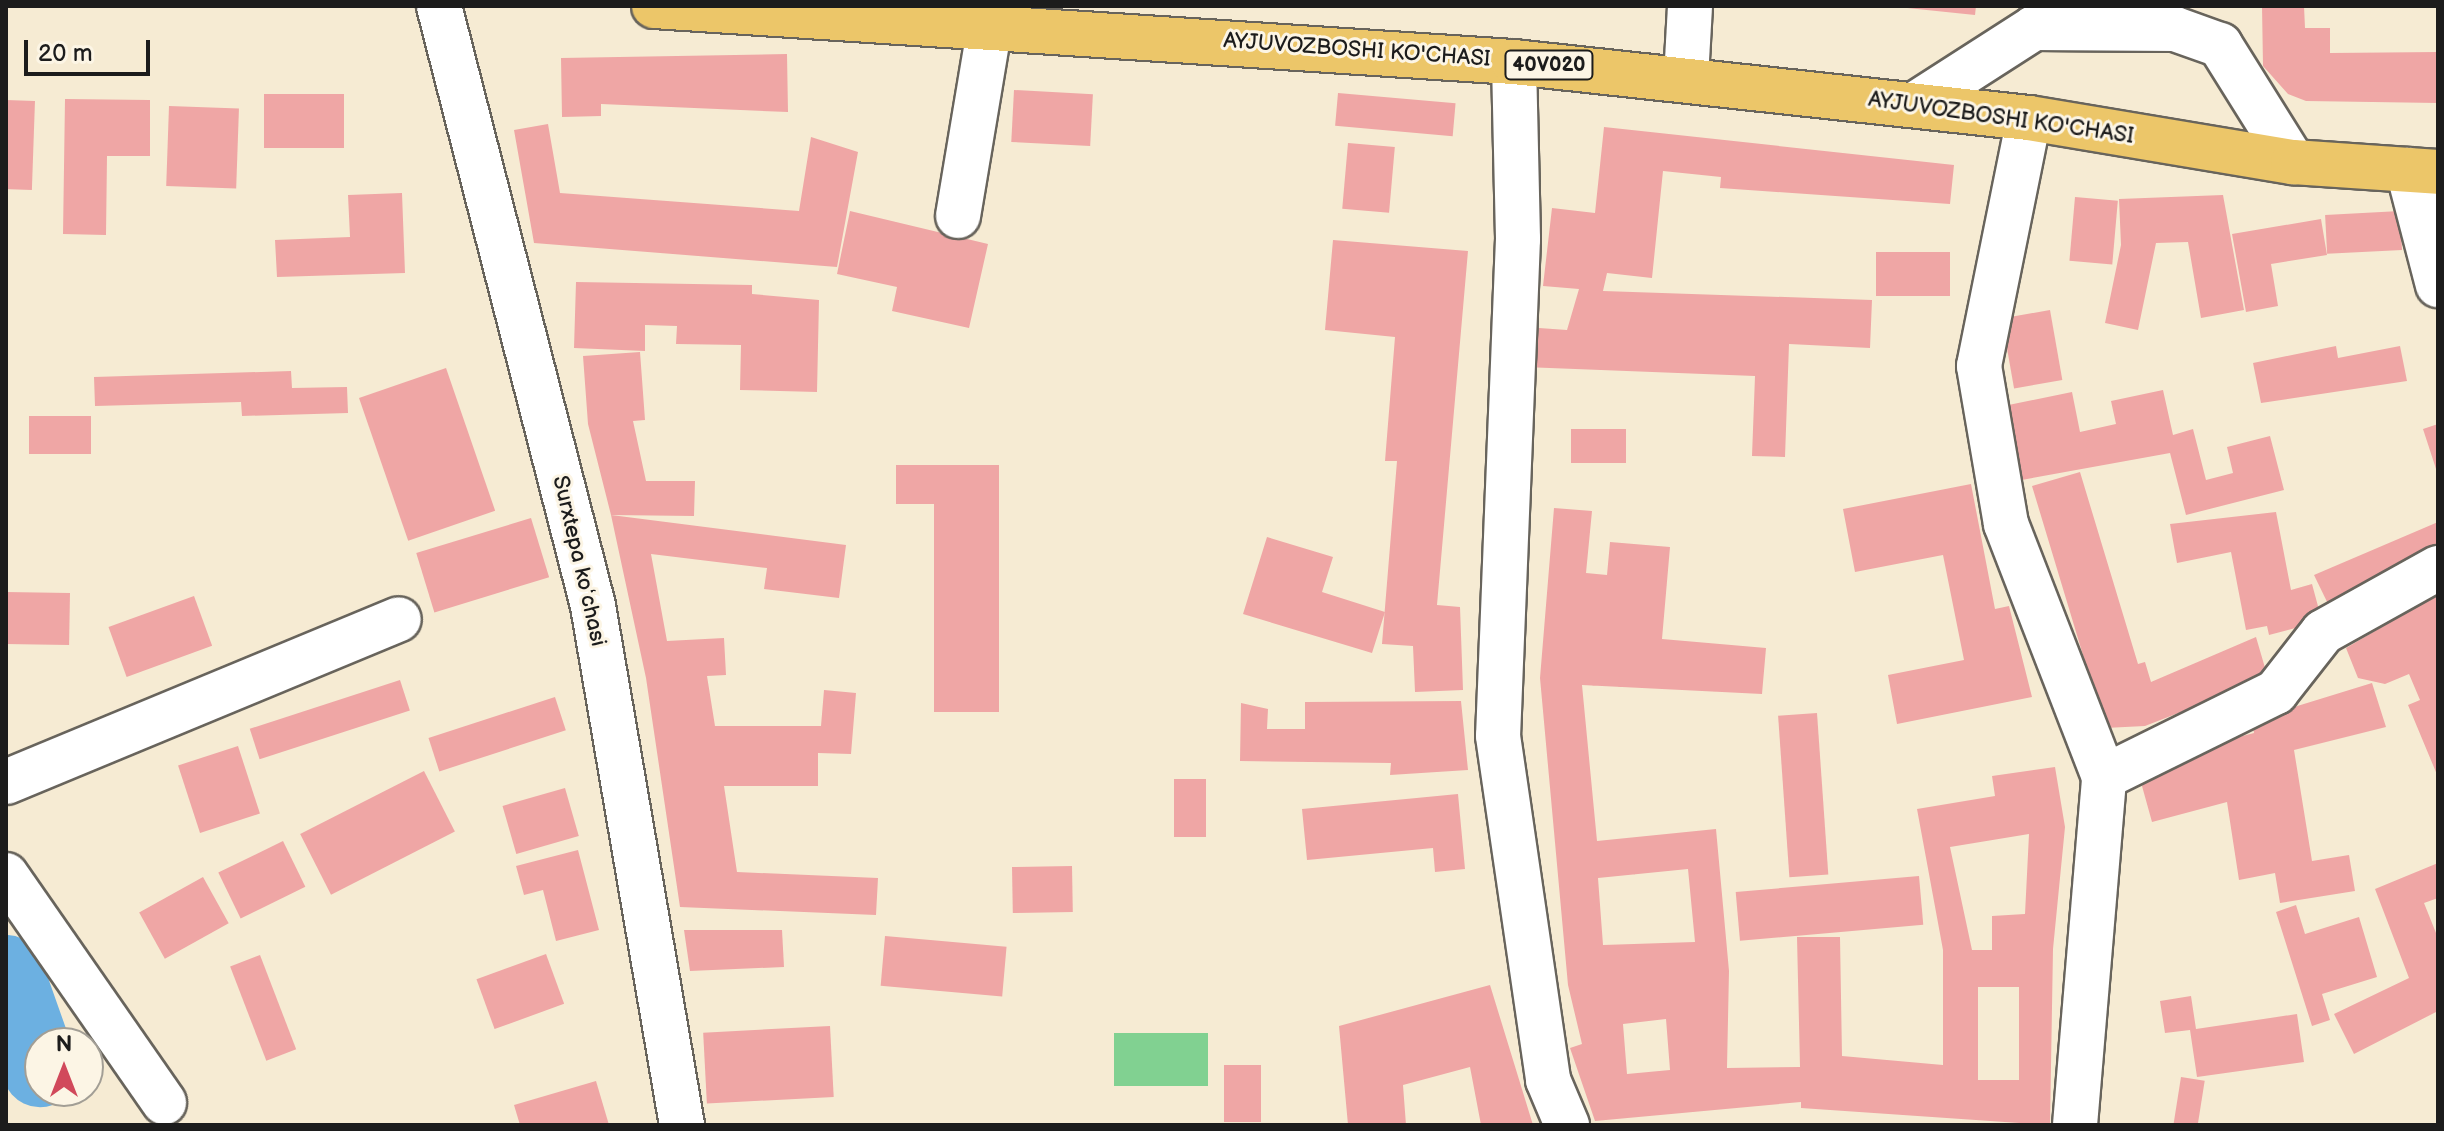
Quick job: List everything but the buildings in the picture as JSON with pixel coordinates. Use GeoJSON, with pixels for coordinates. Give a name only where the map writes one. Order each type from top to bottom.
{"type":"FeatureCollection","features":[{"type":"Feature","properties":{"kind":"main road","name":"AYJUVOZBOSHI KO'CHASI"},"geometry":{"type":"LineString","coordinates":[[654,6],[990,24],[1514,62],[1686,78],[2029,118],[2293,162],[2423,171]]}},
{"type":"Feature","properties":{"kind":"street","name":"Surxtepa koʻchasi"},"geometry":{"type":"LineString","coordinates":[[439,6],[593,606],[682,1125]]}},
{"type":"Feature","properties":{"kind":"street"},"geometry":{"type":"LineString","coordinates":[[1686,78],[1690,6]]}},
{"type":"Feature","properties":{"kind":"street"},"geometry":{"type":"LineString","coordinates":[[958,216],[990,24]]}},
{"type":"Feature","properties":{"kind":"street"},"geometry":{"type":"LineString","coordinates":[[1914,105],[2034,28],[2175,29],[2220,45],[2293,162]]}},
{"type":"Feature","properties":{"kind":"street"},"geometry":{"type":"LineString","coordinates":[[1514,62],[1518,239],[1498,736],[1548,1080],[1567,1125]]}},
{"type":"Feature","properties":{"kind":"street"},"geometry":{"type":"LineString","coordinates":[[2029,118],[1979,366],[2006,524],[2104,777],[2075,1125]]}},
{"type":"Feature","properties":{"kind":"street"},"geometry":{"type":"LineString","coordinates":[[2423,171],[2438,285]]}},
{"type":"Feature","properties":{"kind":"street"},"geometry":{"type":"LineString","coordinates":[[2104,777],[2276,692],[2323,632],[2438,568]]}},
{"type":"Feature","properties":{"kind":"street"},"geometry":{"type":"LineString","coordinates":[[6,782],[399,619]]}},
{"type":"Feature","properties":{"kind":"street"},"geometry":{"type":"LineString","coordinates":[[6,875],[164,1102]]}},
{"type":"Feature","properties":{"kind":"green space"},"geometry":{"type":"Polygon","coordinates":[[[1114,1033],[1208,1033],[1208,1086],[1114,1086],[1114,1033]]]}},
{"type":"Feature","properties":{"kind":"waterway"},"geometry":{"type":"LineString","coordinates":[[6,973],[25,1027]]}}]}
